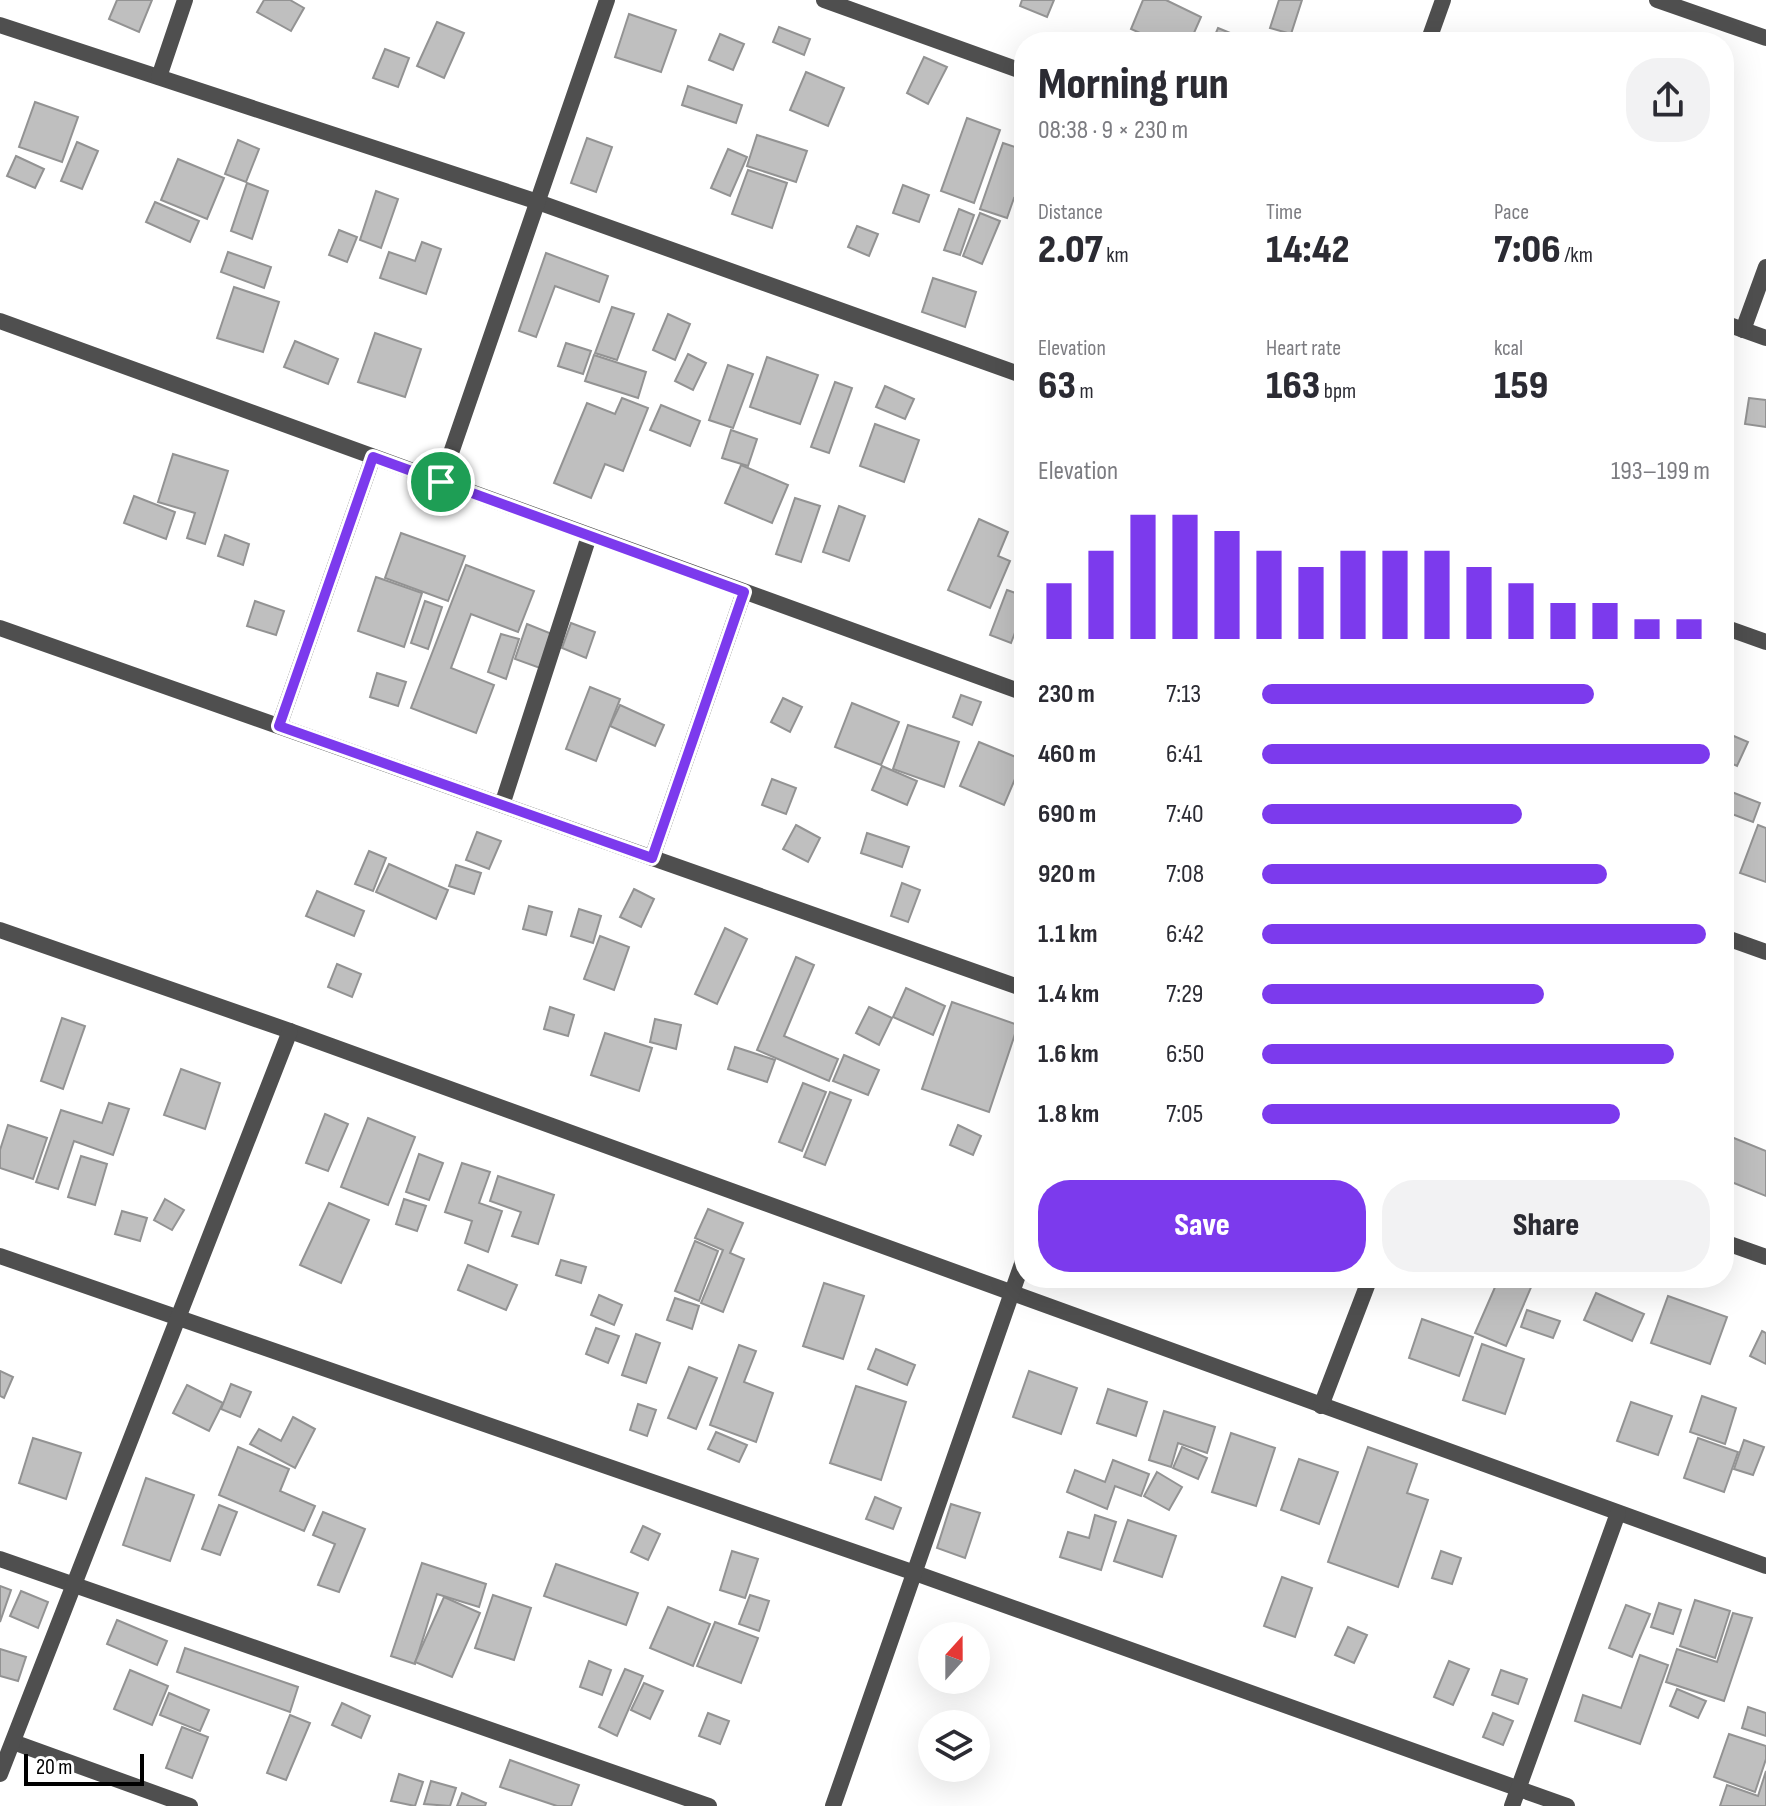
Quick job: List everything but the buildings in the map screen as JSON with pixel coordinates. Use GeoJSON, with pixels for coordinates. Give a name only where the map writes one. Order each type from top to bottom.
{"type":"FeatureCollection","features":[{"type":"Feature","properties":{"kind":"street"},"geometry":{"type":"LineString","coordinates":[[159,77],[185,0]]}},
{"type":"Feature","properties":{"kind":"street"},"geometry":{"type":"LineString","coordinates":[[441,482],[535,201],[607,0]]}},
{"type":"Feature","properties":{"kind":"street"},"geometry":{"type":"LineString","coordinates":[[824,0],[1014,68]]}},
{"type":"Feature","properties":{"kind":"street"},"geometry":{"type":"LineString","coordinates":[[1432,32],[1443,0]]}},
{"type":"Feature","properties":{"kind":"street"},"geometry":{"type":"LineString","coordinates":[[1657,0],[1766,38]]}},
{"type":"Feature","properties":{"kind":"street"},"geometry":{"type":"LineString","coordinates":[[0,25],[535,201],[1014,372]]}},
{"type":"Feature","properties":{"kind":"street"},"geometry":{"type":"LineString","coordinates":[[1743,330],[1766,267]]}},
{"type":"Feature","properties":{"kind":"street"},"geometry":{"type":"LineString","coordinates":[[0,321],[1014,689]]}},
{"type":"Feature","properties":{"kind":"street"},"geometry":{"type":"LineString","coordinates":[[1734,327],[1766,338]]}},
{"type":"Feature","properties":{"kind":"street"},"geometry":{"type":"LineString","coordinates":[[279,726],[373,457]]}},
{"type":"Feature","properties":{"kind":"street"},"geometry":{"type":"LineString","coordinates":[[502,805],[589,536]]}},
{"type":"Feature","properties":{"kind":"street"},"geometry":{"type":"LineString","coordinates":[[652,858],[744,592]]}},
{"type":"Feature","properties":{"kind":"street"},"geometry":{"type":"LineString","coordinates":[[0,628],[1014,985]]}},
{"type":"Feature","properties":{"kind":"street"},"geometry":{"type":"LineString","coordinates":[[1734,631],[1766,642]]}},
{"type":"Feature","properties":{"kind":"street"},"geometry":{"type":"LineString","coordinates":[[0,930],[290,1031],[1766,1566]]}},
{"type":"Feature","properties":{"kind":"street"},"geometry":{"type":"LineString","coordinates":[[1734,941],[1766,952]]}},
{"type":"Feature","properties":{"kind":"street"},"geometry":{"type":"LineString","coordinates":[[0,1774],[290,1031]]}},
{"type":"Feature","properties":{"kind":"street"},"geometry":{"type":"LineString","coordinates":[[1734,1246],[1766,1257]]}},
{"type":"Feature","properties":{"kind":"street"},"geometry":{"type":"LineString","coordinates":[[0,1256],[915,1573],[1567,1806]]}},
{"type":"Feature","properties":{"kind":"street"},"geometry":{"type":"LineString","coordinates":[[833,1806],[1014,1288]]}},
{"type":"Feature","properties":{"kind":"street"},"geometry":{"type":"LineString","coordinates":[[1321,1406],[1366,1288]]}},
{"type":"Feature","properties":{"kind":"street"},"geometry":{"type":"LineString","coordinates":[[1512,1806],[1618,1513]]}},
{"type":"Feature","properties":{"kind":"street"},"geometry":{"type":"LineString","coordinates":[[0,1559],[709,1806]]}},
{"type":"Feature","properties":{"kind":"street"},"geometry":{"type":"LineString","coordinates":[[13,1742],[190,1806]]}},
{"type":"Feature","properties":{"kind":"route"},"geometry":{"type":"LineString","coordinates":[[373,457],[441,482],[744,592],[652,858],[279,726],[373,457]]}}]}
